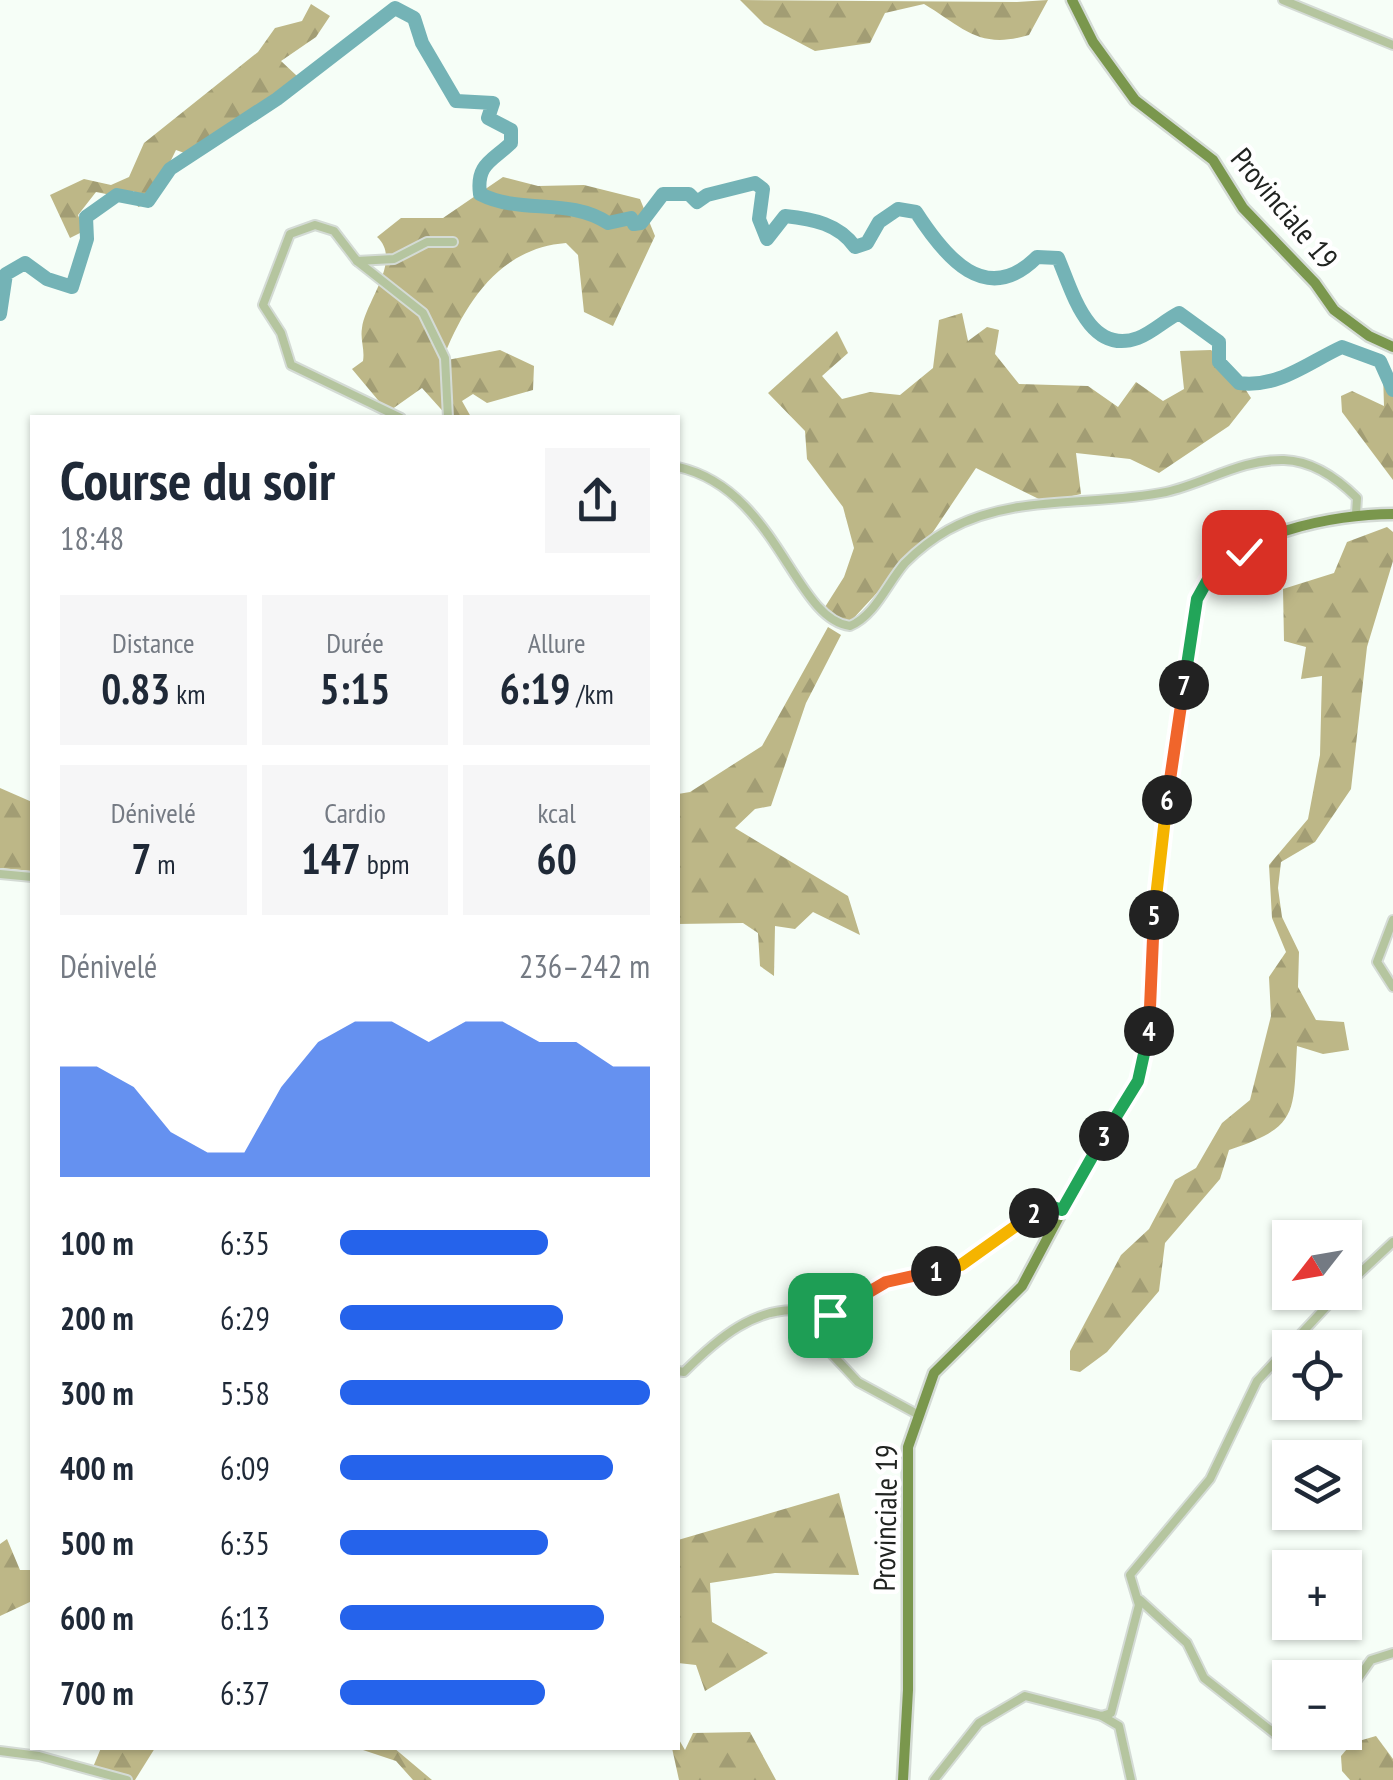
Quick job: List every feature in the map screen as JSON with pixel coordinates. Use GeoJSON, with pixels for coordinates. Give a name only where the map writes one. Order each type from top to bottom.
{"type":"FeatureCollection","features":[{"type":"Feature","properties":{"kind":"main road","name":"Provinciale 19"},"geometry":{"type":"LineString","coordinates":[[1072,0],[1093,42],[1135,100],[1213,160],[1243,208],[1315,283],[1334,310],[1369,336],[1393,347]]}},
{"type":"Feature","properties":{"kind":"main road","name":"Provinciale 19"},"geometry":{"type":"LineString","coordinates":[[903,1780],[908,1690],[908,1446],[940,1367],[1022,1286],[1128,1099],[1147,1053],[1156,887],[1200,589],[1225,563],[1306,524],[1356,514],[1393,514]]}},
{"type":"Feature","properties":{"kind":"street"},"geometry":{"type":"LineString","coordinates":[[1282,0],[1393,45]]}},
{"type":"Feature","properties":{"kind":"street"},"geometry":{"type":"LineString","coordinates":[[1300,9],[1306,0]]}},
{"type":"Feature","properties":{"kind":"street"},"geometry":{"type":"LineString","coordinates":[[394,415],[291,365],[281,333],[263,305],[290,234],[299,228],[315,225],[334,231],[358,261],[422,312],[445,358],[448,415]]}},
{"type":"Feature","properties":{"kind":"street"},"geometry":{"type":"LineString","coordinates":[[358,261],[394,259],[426,242],[452,242]]}},
{"type":"Feature","properties":{"kind":"street"},"geometry":{"type":"LineString","coordinates":[[680,467],[707,474],[733,492],[765,526],[814,605],[832,621],[850,626],[864,616],[922,548],[952,528],[1009,510],[1164,492],[1248,464],[1286,460],[1316,466],[1349,489],[1357,498],[1356,514]]}},
{"type":"Feature","properties":{"kind":"street"},"geometry":{"type":"LineString","coordinates":[[0,874],[30,876]]}},
{"type":"Feature","properties":{"kind":"street"},"geometry":{"type":"LineString","coordinates":[[1393,920],[1377,962],[1393,988]]}},
{"type":"Feature","properties":{"kind":"street"},"geometry":{"type":"LineString","coordinates":[[814,1326],[886,1282],[948,1271],[1040,1210],[1054,1205],[1062,1210]]}},
{"type":"Feature","properties":{"kind":"street"},"geometry":{"type":"LineString","coordinates":[[1362,1271],[1393,1242]]}},
{"type":"Feature","properties":{"kind":"street"},"geometry":{"type":"LineString","coordinates":[[1272,1732],[1204,1678],[1187,1642],[1140,1600],[1130,1581],[1134,1568],[1210,1479],[1257,1382],[1324,1310]]}},
{"type":"Feature","properties":{"kind":"street"},"geometry":{"type":"LineString","coordinates":[[680,1371],[684,1372],[728,1334],[765,1312],[804,1311],[827,1349],[858,1382],[918,1414]]}},
{"type":"Feature","properties":{"kind":"street"},"geometry":{"type":"LineString","coordinates":[[1102,1716],[1113,1706],[1140,1600]]}},
{"type":"Feature","properties":{"kind":"street"},"geometry":{"type":"LineString","coordinates":[[1362,1673],[1371,1660],[1393,1653]]}},
{"type":"Feature","properties":{"kind":"street"},"geometry":{"type":"LineString","coordinates":[[934,1780],[978,1723],[1025,1696],[1102,1716],[1118,1726],[1132,1780]]}},
{"type":"Feature","properties":{"kind":"street"},"geometry":{"type":"LineString","coordinates":[[0,1752],[39,1756],[127,1780]]}},
{"type":"Feature","properties":{"kind":"green space"},"geometry":{"type":"Polygon","coordinates":[[[740,0],[1048,0],[1029,35],[1012,39],[973,34],[924,4],[885,13],[870,43],[815,51],[764,24],[740,0]]]}},
{"type":"Feature","properties":{"kind":"green space"},"geometry":{"type":"Polygon","coordinates":[[[311,4],[330,16],[316,37],[281,61],[297,76],[254,115],[212,135],[190,155],[176,150],[150,203],[138,207],[134,191],[116,196],[96,192],[78,215],[84,231],[70,238],[50,195],[84,179],[111,185],[129,177],[144,143],[258,52],[275,28],[302,21],[311,4]]]}},
{"type":"Feature","properties":{"kind":"green space"},"geometry":{"type":"Polygon","coordinates":[[[503,177],[538,186],[584,185],[640,199],[655,236],[613,326],[584,312],[578,255],[566,243],[521,256],[487,282],[461,319],[442,361],[500,350],[534,366],[533,390],[487,403],[473,394],[462,401],[470,415],[446,415],[422,388],[388,412],[352,369],[363,361],[362,328],[384,269],[384,246],[377,237],[401,218],[443,218],[503,177]]]}},
{"type":"Feature","properties":{"kind":"green space"},"geometry":{"type":"Polygon","coordinates":[[[962,313],[968,341],[987,327],[999,330],[995,354],[1019,384],[1088,386],[1118,407],[1136,382],[1163,401],[1184,389],[1180,351],[1211,350],[1233,370],[1251,398],[1229,426],[1159,473],[1130,459],[1076,453],[1081,494],[1045,502],[976,468],[933,532],[851,621],[838,619],[825,607],[844,577],[854,548],[843,507],[807,459],[805,431],[768,393],[837,331],[848,353],[822,376],[842,399],[870,392],[900,395],[933,368],[939,320],[962,313]]]}},
{"type":"Feature","properties":{"kind":"green space"},"geometry":{"type":"Polygon","coordinates":[[[1366,351],[1383,358],[1393,378],[1393,480],[1342,412],[1341,396],[1352,391],[1384,406],[1383,373],[1366,351]]]}},
{"type":"Feature","properties":{"kind":"green space"},"geometry":{"type":"Polygon","coordinates":[[[1387,527],[1393,532],[1393,561],[1367,647],[1351,789],[1315,842],[1281,862],[1278,888],[1282,917],[1299,952],[1298,987],[1316,1020],[1344,1022],[1349,1050],[1323,1054],[1297,1046],[1295,1087],[1288,1114],[1269,1133],[1229,1150],[1220,1179],[1165,1243],[1159,1291],[1107,1352],[1080,1372],[1070,1370],[1070,1351],[1121,1255],[1149,1229],[1175,1180],[1196,1168],[1222,1123],[1250,1100],[1271,1016],[1269,977],[1286,952],[1272,918],[1269,865],[1308,819],[1320,755],[1322,676],[1301,679],[1306,647],[1284,641],[1283,589],[1334,573],[1347,542],[1387,527]]]}},
{"type":"Feature","properties":{"kind":"green space"},"geometry":{"type":"Polygon","coordinates":[[[828,627],[841,635],[806,703],[771,806],[755,809],[735,828],[848,896],[860,935],[813,912],[795,929],[775,926],[774,976],[760,966],[758,933],[743,923],[680,924],[680,794],[690,792],[762,746],[828,627]]]}},
{"type":"Feature","properties":{"kind":"green space"},"geometry":{"type":"Polygon","coordinates":[[[0,788],[30,801],[30,871],[0,868],[0,788]]]}},
{"type":"Feature","properties":{"kind":"green space"},"geometry":{"type":"Polygon","coordinates":[[[839,1493],[859,1575],[775,1573],[710,1583],[712,1622],[768,1653],[705,1691],[696,1665],[680,1663],[680,1539],[839,1493]]]}},
{"type":"Feature","properties":{"kind":"green space"},"geometry":{"type":"Polygon","coordinates":[[[7,1539],[20,1570],[30,1570],[30,1602],[0,1616],[0,1544],[7,1539]]]}},
{"type":"Feature","properties":{"kind":"green space"},"geometry":{"type":"Polygon","coordinates":[[[750,1732],[776,1780],[679,1780],[672,1750],[680,1750],[680,1741],[685,1750],[693,1733],[750,1732]]]}},
{"type":"Feature","properties":{"kind":"green space"},"geometry":{"type":"Polygon","coordinates":[[[1376,1736],[1393,1759],[1393,1780],[1350,1780],[1342,1771],[1341,1756],[1346,1750],[1362,1750],[1362,1740],[1376,1736]]]}},
{"type":"Feature","properties":{"kind":"green space"},"geometry":{"type":"Polygon","coordinates":[[[100,1750],[154,1750],[135,1780],[91,1772],[100,1750]]]}},
{"type":"Feature","properties":{"kind":"green space"},"geometry":{"type":"Polygon","coordinates":[[[363,1750],[396,1750],[432,1780],[413,1780],[396,1761],[363,1750]]]}},
{"type":"Feature","properties":{"kind":"waterway"},"geometry":{"type":"LineString","coordinates":[[0,314],[6,274],[25,263],[47,279],[72,287],[87,239],[86,217],[117,195],[148,201],[170,169],[277,99],[395,8],[414,18],[422,43],[456,101],[493,103],[488,118],[511,130],[511,143],[483,169],[480,194],[512,204],[577,210],[608,223],[631,218],[634,224],[641,223],[663,194],[689,194],[697,202],[707,195],[755,183],[763,189],[759,219],[767,239],[785,216],[824,224],[855,247],[867,243],[879,222],[898,209],[916,212],[954,259],[984,277],[1001,278],[1018,272],[1037,257],[1058,258],[1084,317],[1106,338],[1138,338],[1179,313],[1219,342],[1219,362],[1239,383],[1280,378],[1342,347],[1380,361],[1393,390]]}},
{"type":"Feature","properties":{"kind":"route"},"geometry":{"type":"LineString","coordinates":[[830,1315],[898,1277],[948,1271],[961,1265],[1003,1232],[1050,1206],[1062,1210],[1138,1081],[1147,1053],[1156,887],[1195,609],[1207,578],[1244,552]]}}]}
